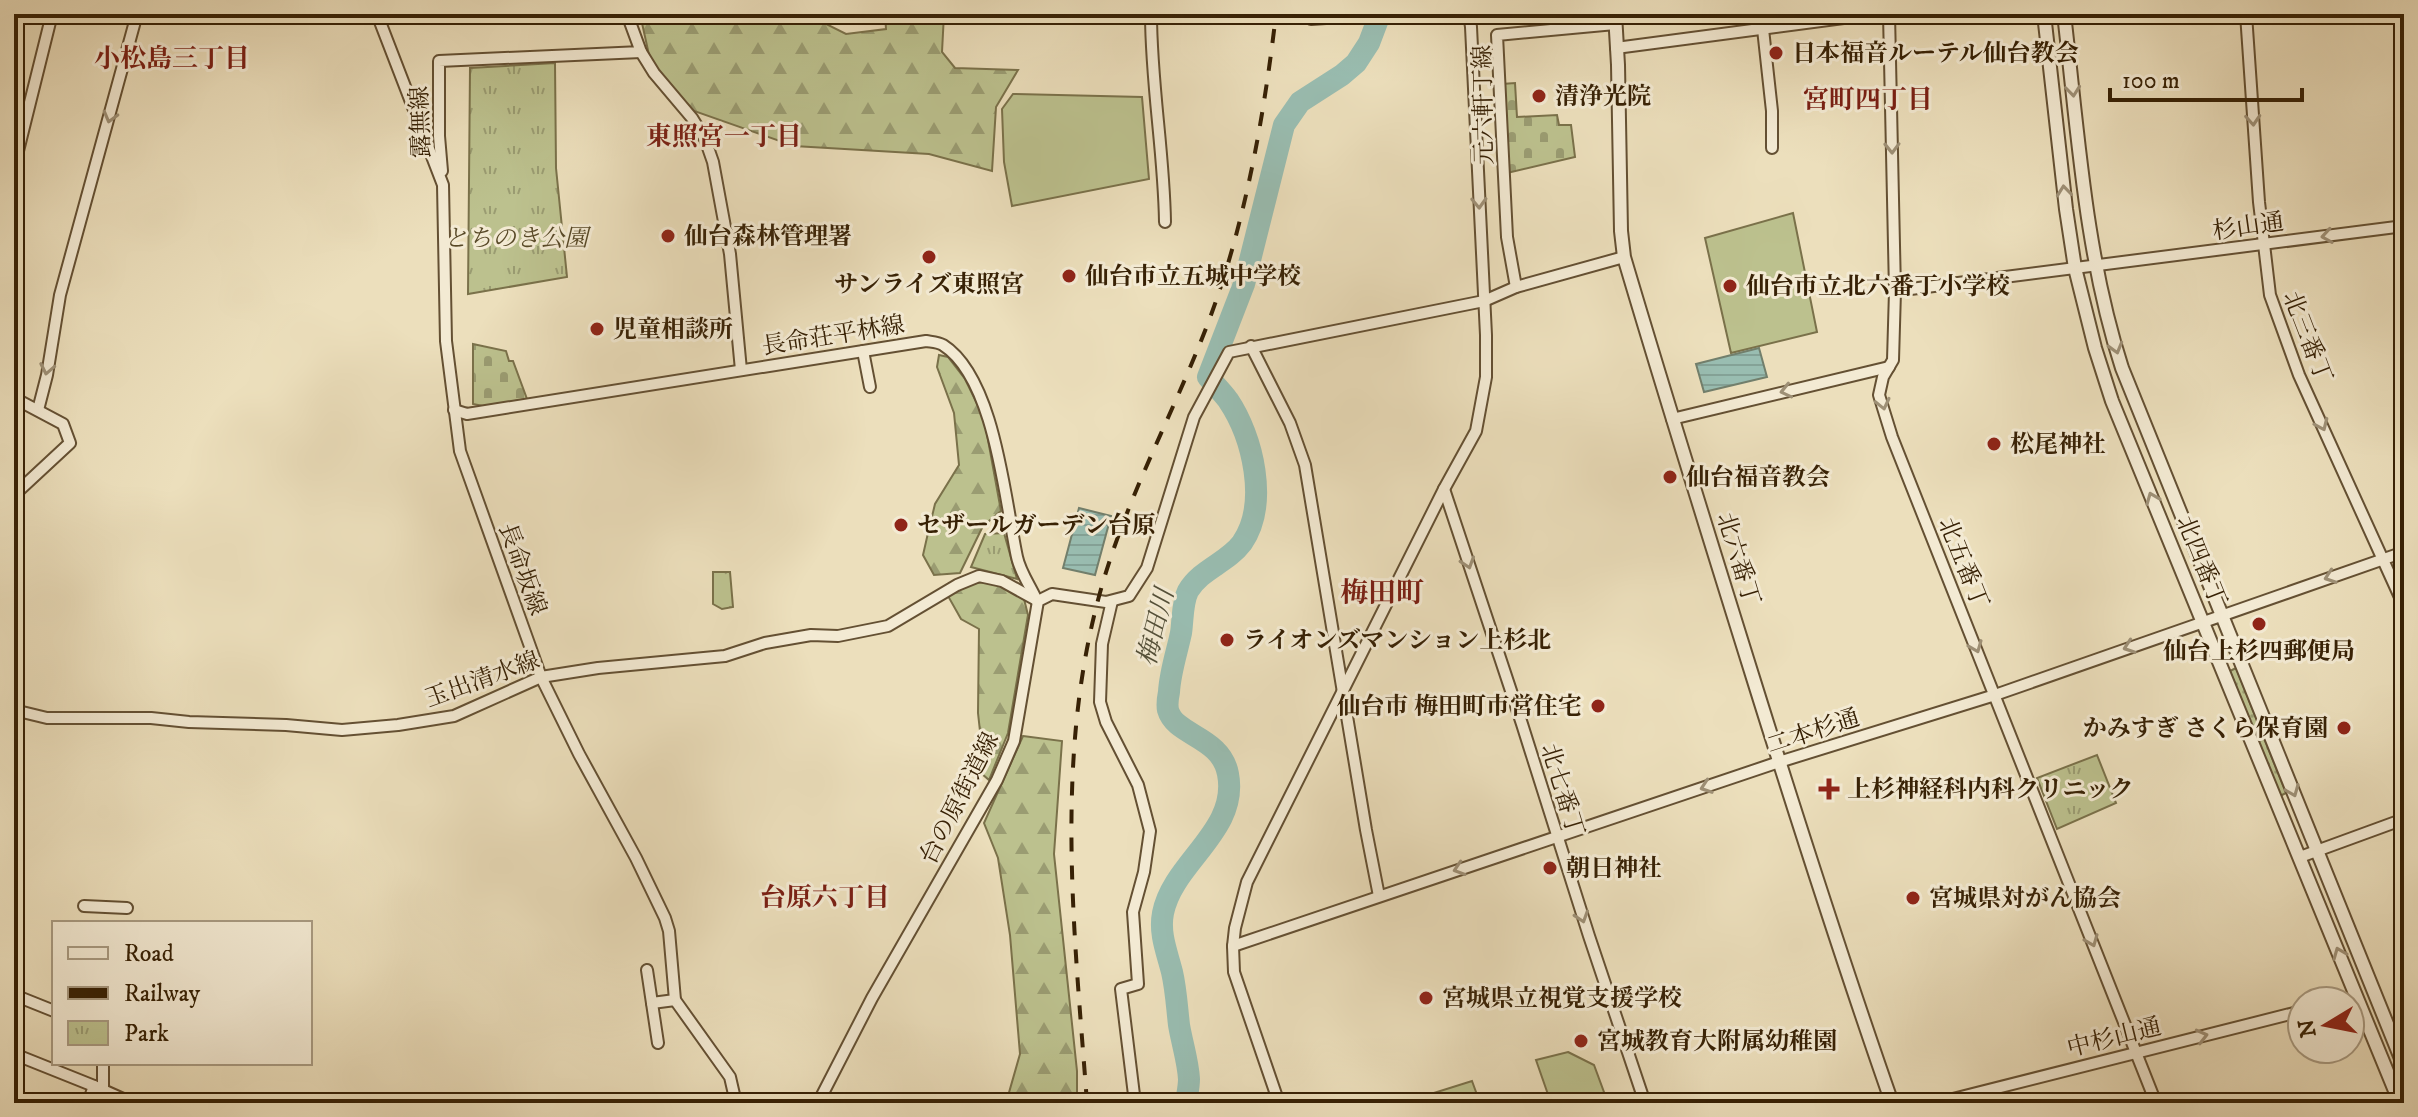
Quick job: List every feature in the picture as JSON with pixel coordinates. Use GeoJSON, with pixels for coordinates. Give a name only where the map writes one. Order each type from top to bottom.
{"type":"FeatureCollection","features":[{"type":"Feature","properties":{"kind":"street"},"geometry":{"type":"LineString","coordinates":[[14,167],[52,14]]}},
{"type":"Feature","properties":{"kind":"street"},"geometry":{"type":"LineString","coordinates":[[38,410],[60,295],[137,14]]}},
{"type":"Feature","properties":{"kind":"street","name":"長命坂線"},"geometry":{"type":"LineString","coordinates":[[377,14],[443,185],[446,341],[460,451],[541,677],[665,918],[675,1000]]}},
{"type":"Feature","properties":{"kind":"street"},"geometry":{"type":"LineString","coordinates":[[627,14],[641,52],[654,73],[692,118],[705,139],[713,162],[730,254],[741,370]]}},
{"type":"Feature","properties":{"kind":"street"},"geometry":{"type":"LineString","coordinates":[[1151,14],[1165,222]]}},
{"type":"Feature","properties":{"kind":"street"},"geometry":{"type":"LineString","coordinates":[[1279,1103],[1234,972],[1233,946],[1240,903],[1247,882],[1342,691],[1476,431],[1486,377],[1476,108],[1469,14]]}},
{"type":"Feature","properties":{"kind":"street"},"geometry":{"type":"LineString","coordinates":[[1616,48],[1874,14]]}},
{"type":"Feature","properties":{"kind":"street","name":"北五番丁"},"geometry":{"type":"LineString","coordinates":[[1889,14],[1895,291],[1893,360],[1883,377],[1879,395],[1892,437],[2156,1103]]}},
{"type":"Feature","properties":{"kind":"street","name":"北四番丁"},"geometry":{"type":"LineString","coordinates":[[2044,14],[2075,268],[2095,348],[2112,401],[2352,985]]}},
{"type":"Feature","properties":{"kind":"street","name":"北四番丁"},"geometry":{"type":"LineString","coordinates":[[2064,14],[2080,155],[2097,266],[2114,344],[2130,391],[2404,1065]]}},
{"type":"Feature","properties":{"kind":"street","name":"北三番丁"},"geometry":{"type":"LineString","coordinates":[[2246,14],[2263,245],[2268,286],[2276,316],[2299,375],[2404,606]]}},
{"type":"Feature","properties":{"kind":"street"},"geometry":{"type":"LineString","coordinates":[[1311,19],[1326,18]]}},
{"type":"Feature","properties":{"kind":"street","name":"北六番丁"},"geometry":{"type":"LineString","coordinates":[[1615,19],[1624,257],[1779,762],[1892,1103]]}},
{"type":"Feature","properties":{"kind":"street","name":"元六軒丁線"},"geometry":{"type":"LineString","coordinates":[[1516,287],[1507,237],[1497,35],[1615,19]]}},
{"type":"Feature","properties":{"kind":"street"},"geometry":{"type":"LineString","coordinates":[[1763,29],[1772,111],[1772,148]]}},
{"type":"Feature","properties":{"kind":"street","name":"露無線"},"geometry":{"type":"LineString","coordinates":[[443,185],[439,136],[439,61],[641,52]]}},
{"type":"Feature","properties":{"kind":"street","name":"杉山通"},"geometry":{"type":"LineString","coordinates":[[1895,291],[2404,226]]}},
{"type":"Feature","properties":{"kind":"street"},"geometry":{"type":"LineString","coordinates":[[1038,601],[1052,594],[1106,602],[1129,596],[1147,568],[1194,417],[1229,352],[1484,301],[1516,287],[1624,257]]}},
{"type":"Feature","properties":{"kind":"street","name":"長命荘平林線"},"geometry":{"type":"LineString","coordinates":[[454,410],[467,414],[926,341],[941,343],[959,358],[987,413],[1005,482],[1018,560],[1038,601]]}},
{"type":"Feature","properties":{"kind":"street"},"geometry":{"type":"LineString","coordinates":[[1251,346],[1290,423],[1305,465],[1379,896]]}},
{"type":"Feature","properties":{"kind":"street"},"geometry":{"type":"LineString","coordinates":[[863,351],[870,387]]}},
{"type":"Feature","properties":{"kind":"street"},"geometry":{"type":"LineString","coordinates":[[1672,419],[1889,367]]}},
{"type":"Feature","properties":{"kind":"street"},"geometry":{"type":"LineString","coordinates":[[14,398],[63,424],[70,443],[14,495]]}},
{"type":"Feature","properties":{"kind":"street","name":"北七番丁"},"geometry":{"type":"LineString","coordinates":[[1444,489],[1645,1103]]}},
{"type":"Feature","properties":{"kind":"street","name":"二本杉通"},"geometry":{"type":"LineString","coordinates":[[1233,946],[1779,762],[1995,695],[2404,552]]}},
{"type":"Feature","properties":{"kind":"street","name":"玉出清水線"},"geometry":{"type":"LineString","coordinates":[[14,710],[47,718],[151,718],[342,730],[438,720],[454,716],[541,677],[598,668],[725,656],[765,643],[811,635],[838,636],[888,626],[957,585],[979,576],[1002,581],[1038,601]]}},
{"type":"Feature","properties":{"kind":"street","name":"台の原街道線"},"geometry":{"type":"LineString","coordinates":[[818,1103],[872,998],[997,780],[1014,741],[1038,601]]}},
{"type":"Feature","properties":{"kind":"street"},"geometry":{"type":"LineString","coordinates":[[1112,601],[1102,644],[1100,702],[1106,722],[1138,785],[1150,831],[1144,872],[1133,912],[1138,984],[1121,989],[1135,1103]]}},
{"type":"Feature","properties":{"kind":"street"},"geometry":{"type":"LineString","coordinates":[[2300,857],[2404,819]]}},
{"type":"Feature","properties":{"kind":"street"},"geometry":{"type":"LineString","coordinates":[[84,906],[127,908]]}},
{"type":"Feature","properties":{"kind":"street"},"geometry":{"type":"LineString","coordinates":[[647,970],[658,1043]]}},
{"type":"Feature","properties":{"kind":"street"},"geometry":{"type":"LineString","coordinates":[[14,995],[52,1010]]}},
{"type":"Feature","properties":{"kind":"street"},"geometry":{"type":"LineString","coordinates":[[652,1003],[675,1000],[730,1077],[736,1103]]}},
{"type":"Feature","properties":{"kind":"street","name":"中杉山通"},"geometry":{"type":"LineString","coordinates":[[1937,1103],[2286,1015]]}},
{"type":"Feature","properties":{"kind":"street","name":"北四番丁"},"geometry":{"type":"LineString","coordinates":[[2366,1020],[2400,1103]]}},
{"type":"Feature","properties":{"kind":"street"},"geometry":{"type":"LineString","coordinates":[[14,1054],[132,1103]]}},
{"type":"Feature","properties":{"kind":"street"},"geometry":{"type":"LineString","coordinates":[[88,1103],[99,1088],[103,1065]]}},
{"type":"Feature","properties":{"kind":"street"},"geometry":{"type":"LineString","coordinates":[[2387,1071],[2404,1065]]}},
{"type":"Feature","properties":{"kind":"green space"},"geometry":{"type":"Polygon","coordinates":[[[640,14],[812,14],[812,17],[846,34],[886,29],[885,14],[944,14],[942,52],[955,68],[1018,70],[996,107],[992,171],[929,154],[794,146],[694,111],[664,81],[649,55],[640,14]]]}},
{"type":"Feature","properties":{"kind":"green space","name":"とちのき公園"},"geometry":{"type":"Polygon","coordinates":[[[555,63],[556,168],[567,277],[468,294],[470,68],[555,63]]]}},
{"type":"Feature","properties":{"kind":"green space"},"geometry":{"type":"Polygon","coordinates":[[[1515,83],[1517,117],[1557,115],[1559,125],[1571,125],[1575,157],[1507,173],[1502,84],[1515,83]]]}},
{"type":"Feature","properties":{"kind":"green space"},"geometry":{"type":"Polygon","coordinates":[[[1013,94],[1142,97],[1149,179],[1012,206],[1004,162],[1002,109],[1013,94]]]}},
{"type":"Feature","properties":{"kind":"green space"},"geometry":{"type":"Polygon","coordinates":[[[1793,213],[1817,332],[1731,353],[1705,238],[1793,213]]]}},
{"type":"Feature","properties":{"kind":"green space"},"geometry":{"type":"Polygon","coordinates":[[[473,344],[506,351],[509,361],[513,361],[527,399],[483,406],[473,404],[473,344]]]}},
{"type":"Feature","properties":{"kind":"green space"},"geometry":{"type":"Polygon","coordinates":[[[939,355],[948,357],[965,379],[984,418],[1001,511],[983,526],[960,573],[934,575],[923,555],[928,533],[935,504],[959,465],[954,413],[937,367],[939,355]]]}},
{"type":"Feature","properties":{"kind":"green space"},"geometry":{"type":"Polygon","coordinates":[[[1004,533],[1017,579],[971,567],[985,534],[1004,533]]]}},
{"type":"Feature","properties":{"kind":"green space"},"geometry":{"type":"Polygon","coordinates":[[[713,572],[730,572],[733,607],[722,609],[713,604],[713,572]]]}},
{"type":"Feature","properties":{"kind":"green space"},"geometry":{"type":"Polygon","coordinates":[[[992,582],[1024,599],[1028,615],[1008,733],[989,780],[981,773],[979,629],[961,619],[948,596],[971,583],[992,582]]]}},
{"type":"Feature","properties":{"kind":"green space"},"geometry":{"type":"Polygon","coordinates":[[[2236,668],[2286,793],[2280,796],[2230,671],[2236,668]]]}},
{"type":"Feature","properties":{"kind":"green space"},"geometry":{"type":"Polygon","coordinates":[[[1023,736],[1062,741],[1054,854],[1077,1071],[1077,1103],[1006,1103],[1020,1054],[1010,935],[998,858],[984,823],[1023,736]]]}},
{"type":"Feature","properties":{"kind":"green space"},"geometry":{"type":"Polygon","coordinates":[[[2097,755],[2116,803],[2057,829],[2037,778],[2097,755]]]}},
{"type":"Feature","properties":{"kind":"green space"},"geometry":{"type":"Polygon","coordinates":[[[1568,1052],[1594,1065],[1608,1103],[1551,1103],[1536,1060],[1568,1052]]]}},
{"type":"Feature","properties":{"kind":"green space"},"geometry":{"type":"Polygon","coordinates":[[[1472,1081],[1480,1103],[1402,1103],[1472,1081]]]}},
{"type":"Feature","properties":{"kind":"water"},"geometry":{"type":"Polygon","coordinates":[[[1759,348],[1767,377],[1704,392],[1696,364],[1759,348]]]}},
{"type":"Feature","properties":{"kind":"water"},"geometry":{"type":"Polygon","coordinates":[[[1079,508],[1111,516],[1095,575],[1063,568],[1079,508]]]}},
{"type":"Feature","properties":{"kind":"waterway","name":"梅田川"},"geometry":{"type":"LineString","coordinates":[[1186,1103],[1188,1072],[1163,936],[1163,913],[1179,878],[1215,830],[1229,794],[1224,761],[1208,744],[1172,719],[1168,699],[1188,591],[1193,583],[1242,543],[1255,509],[1256,490],[1245,432],[1228,400],[1208,377],[1244,284],[1284,125],[1300,102],[1356,63],[1369,43],[1380,14]]}},
{"type":"Feature","properties":{"kind":"railway"},"geometry":{"type":"LineString","coordinates":[[1087,1103],[1072,855],[1072,793],[1083,669],[1096,608],[1120,532],[1197,352],[1234,242],[1259,129],[1276,14]]}},
{"type":"Feature","properties":{"kind":"place","name":"日本福音ルーテル仙台教会"},"geometry":{"type":"Point","coordinates":[1776,53]}},
{"type":"Feature","properties":{"kind":"place","name":"清浄光院"},"geometry":{"type":"Point","coordinates":[1539,96]}},
{"type":"Feature","properties":{"kind":"place","name":"仙台森林管理署"},"geometry":{"type":"Point","coordinates":[668,236]}},
{"type":"Feature","properties":{"kind":"place","name":"サンライズ東照宮"},"geometry":{"type":"Point","coordinates":[929,257]}},
{"type":"Feature","properties":{"kind":"place","name":"仙台市立五城中学校"},"geometry":{"type":"Point","coordinates":[1069,276]}},
{"type":"Feature","properties":{"kind":"place","name":"仙台市立北六番丁小学校"},"geometry":{"type":"Point","coordinates":[1730,286]}},
{"type":"Feature","properties":{"kind":"place","name":"児童相談所"},"geometry":{"type":"Point","coordinates":[597,329]}},
{"type":"Feature","properties":{"kind":"place","name":"松尾神社"},"geometry":{"type":"Point","coordinates":[1994,444]}},
{"type":"Feature","properties":{"kind":"place","name":"仙台福音教会"},"geometry":{"type":"Point","coordinates":[1670,477]}},
{"type":"Feature","properties":{"kind":"place","name":"セザールガーデン台原"},"geometry":{"type":"Point","coordinates":[901,525]}},
{"type":"Feature","properties":{"kind":"place","name":"仙台上杉四郵便局"},"geometry":{"type":"Point","coordinates":[2259,624]}},
{"type":"Feature","properties":{"kind":"place","name":"ライオンズマンション上杉北"},"geometry":{"type":"Point","coordinates":[1227,640]}},
{"type":"Feature","properties":{"kind":"place","name":"仙台市 梅田町市営住宅"},"geometry":{"type":"Point","coordinates":[1598,706]}},
{"type":"Feature","properties":{"kind":"place","name":"かみすぎ さくら保育園"},"geometry":{"type":"Point","coordinates":[2344,728]}},
{"type":"Feature","properties":{"kind":"place","name":"上杉神経科内科クリニック"},"geometry":{"type":"Point","coordinates":[1829,789]}},
{"type":"Feature","properties":{"kind":"place","name":"朝日神社"},"geometry":{"type":"Point","coordinates":[1550,868]}},
{"type":"Feature","properties":{"kind":"place","name":"宮城県対がん協会"},"geometry":{"type":"Point","coordinates":[1913,898]}},
{"type":"Feature","properties":{"kind":"place","name":"宮城県立視覚支援学校"},"geometry":{"type":"Point","coordinates":[1426,998]}},
{"type":"Feature","properties":{"kind":"place","name":"宮城教育大附属幼稚園"},"geometry":{"type":"Point","coordinates":[1581,1041]}},
{"type":"Feature","properties":{"kind":"district","name":"小松島三丁目"},"geometry":{"type":"Point","coordinates":[172,58]}},
{"type":"Feature","properties":{"kind":"district","name":"宮町四丁目"},"geometry":{"type":"Point","coordinates":[1868,99]}},
{"type":"Feature","properties":{"kind":"district","name":"東照宮一丁目"},"geometry":{"type":"Point","coordinates":[724,136]}},
{"type":"Feature","properties":{"kind":"district","name":"梅田町"},"geometry":{"type":"Point","coordinates":[1382,592]}},
{"type":"Feature","properties":{"kind":"district","name":"台原六丁目"},"geometry":{"type":"Point","coordinates":[825,897]}}]}
